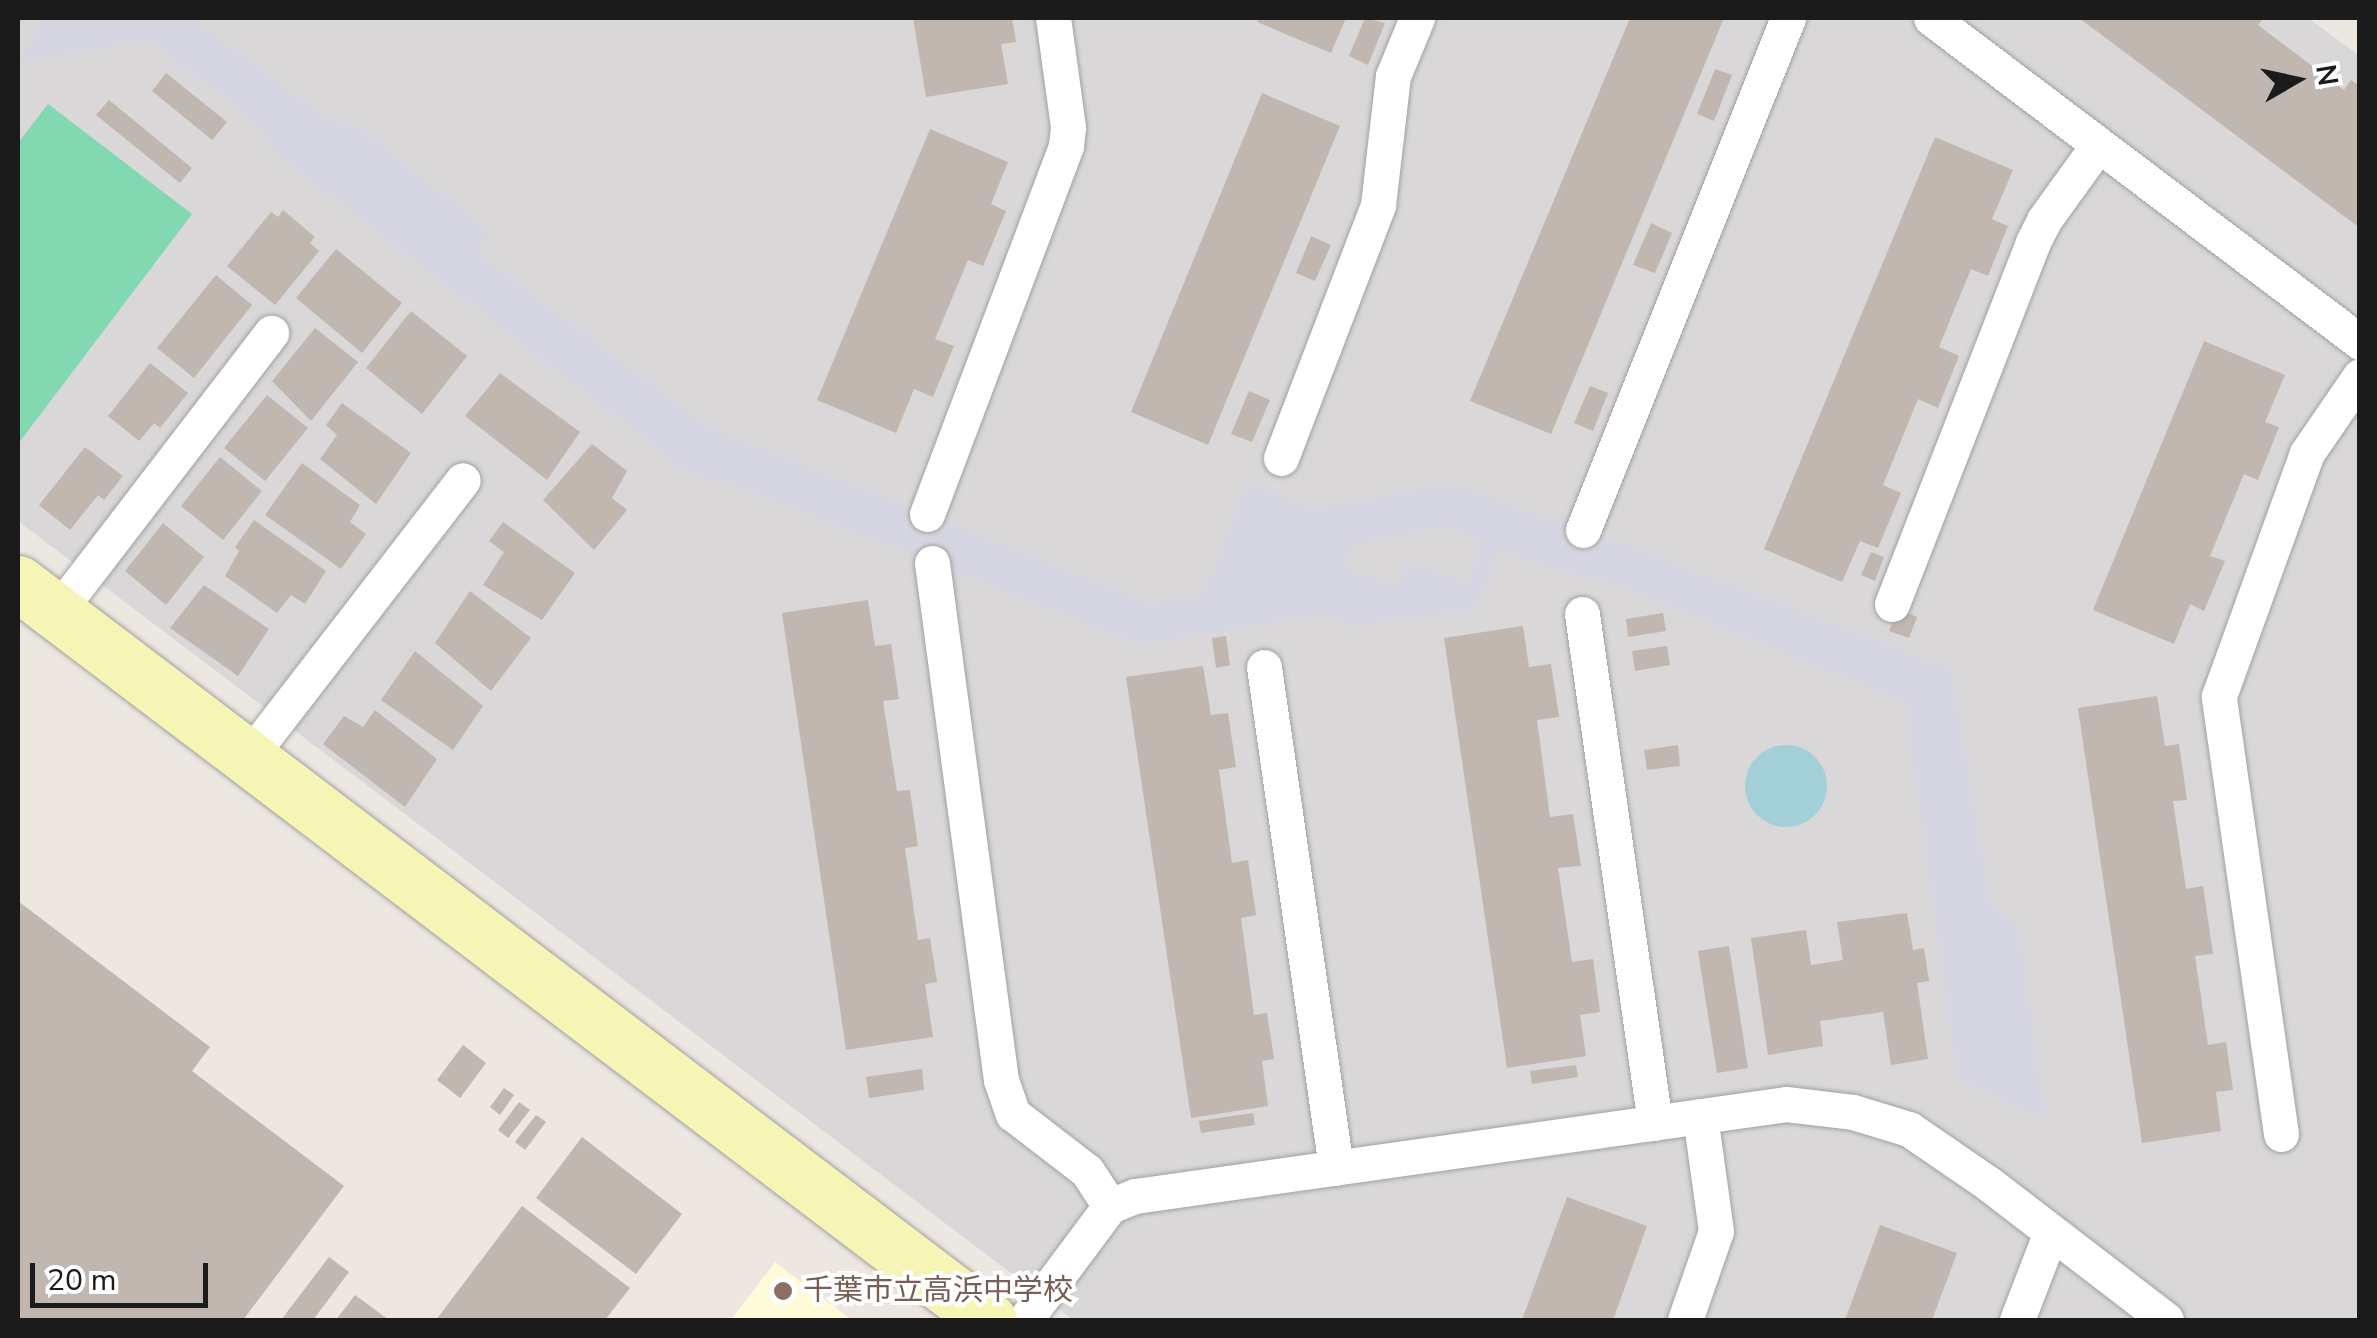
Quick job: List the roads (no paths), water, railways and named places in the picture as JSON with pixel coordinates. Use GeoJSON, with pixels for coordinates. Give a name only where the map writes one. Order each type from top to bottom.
{"type":"FeatureCollection","features":[{"type":"Feature","properties":{"kind":"street"},"geometry":{"type":"LineString","coordinates":[[37,597],[989,1320]]}},
{"type":"Feature","properties":{"kind":"lane"},"geometry":{"type":"LineString","coordinates":[[927,514],[1066,146],[1068,127],[1053,18]]}},
{"type":"Feature","properties":{"kind":"lane"},"geometry":{"type":"LineString","coordinates":[[1281,458],[1378,206],[1393,76],[1417,18]]}},
{"type":"Feature","properties":{"kind":"lane"},"geometry":{"type":"LineString","coordinates":[[1583,530],[1788,18]]}},
{"type":"Feature","properties":{"kind":"lane"},"geometry":{"type":"LineString","coordinates":[[1931,18],[2360,342]]}},
{"type":"Feature","properties":{"kind":"lane"},"geometry":{"type":"LineString","coordinates":[[1892,604],[2034,242],[2044,220],[2098,145]]}},
{"type":"Feature","properties":{"kind":"lane"},"geometry":{"type":"LineString","coordinates":[[37,597],[271,333]]}},
{"type":"Feature","properties":{"kind":"lane"},"geometry":{"type":"LineString","coordinates":[[2281,1134],[2220,696],[2307,453],[2360,376]]}},
{"type":"Feature","properties":{"kind":"lane"},"geometry":{"type":"LineString","coordinates":[[248,758],[462,480]]}},
{"type":"Feature","properties":{"kind":"lane"},"geometry":{"type":"LineString","coordinates":[[932,563],[1001,1080],[1013,1114],[1087,1171],[1110,1206]]}},
{"type":"Feature","properties":{"kind":"lane"},"geometry":{"type":"LineString","coordinates":[[1582,614],[1655,1123]]}},
{"type":"Feature","properties":{"kind":"lane"},"geometry":{"type":"LineString","coordinates":[[1264,666],[1336,1168]]}},
{"type":"Feature","properties":{"kind":"lane"},"geometry":{"type":"LineString","coordinates":[[1025,1320],[1110,1206],[1135,1196],[1786,1104],[1853,1112],[1909,1130],[2166,1320]]}},
{"type":"Feature","properties":{"kind":"lane"},"geometry":{"type":"LineString","coordinates":[[1684,1320],[1716,1231],[1700,1116]]}},
{"type":"Feature","properties":{"kind":"lane"},"geometry":{"type":"LineString","coordinates":[[2017,1320],[2052,1232]]}},
{"type":"Feature","properties":{"kind":"water"},"geometry":{"type":"Polygon","coordinates":[[[1786,745],[1802,748],[1815,757],[1824,770],[1824,802],[1815,815],[1802,824],[1786,827],[1770,824],[1757,815],[1748,802],[1745,786],[1748,770],[1757,757],[1770,748],[1786,745]]]}},
{"type":"Feature","properties":{"kind":"place","name":"千葉市立高浜中学校"},"geometry":{"type":"Point","coordinates":[783,1291]}}]}
